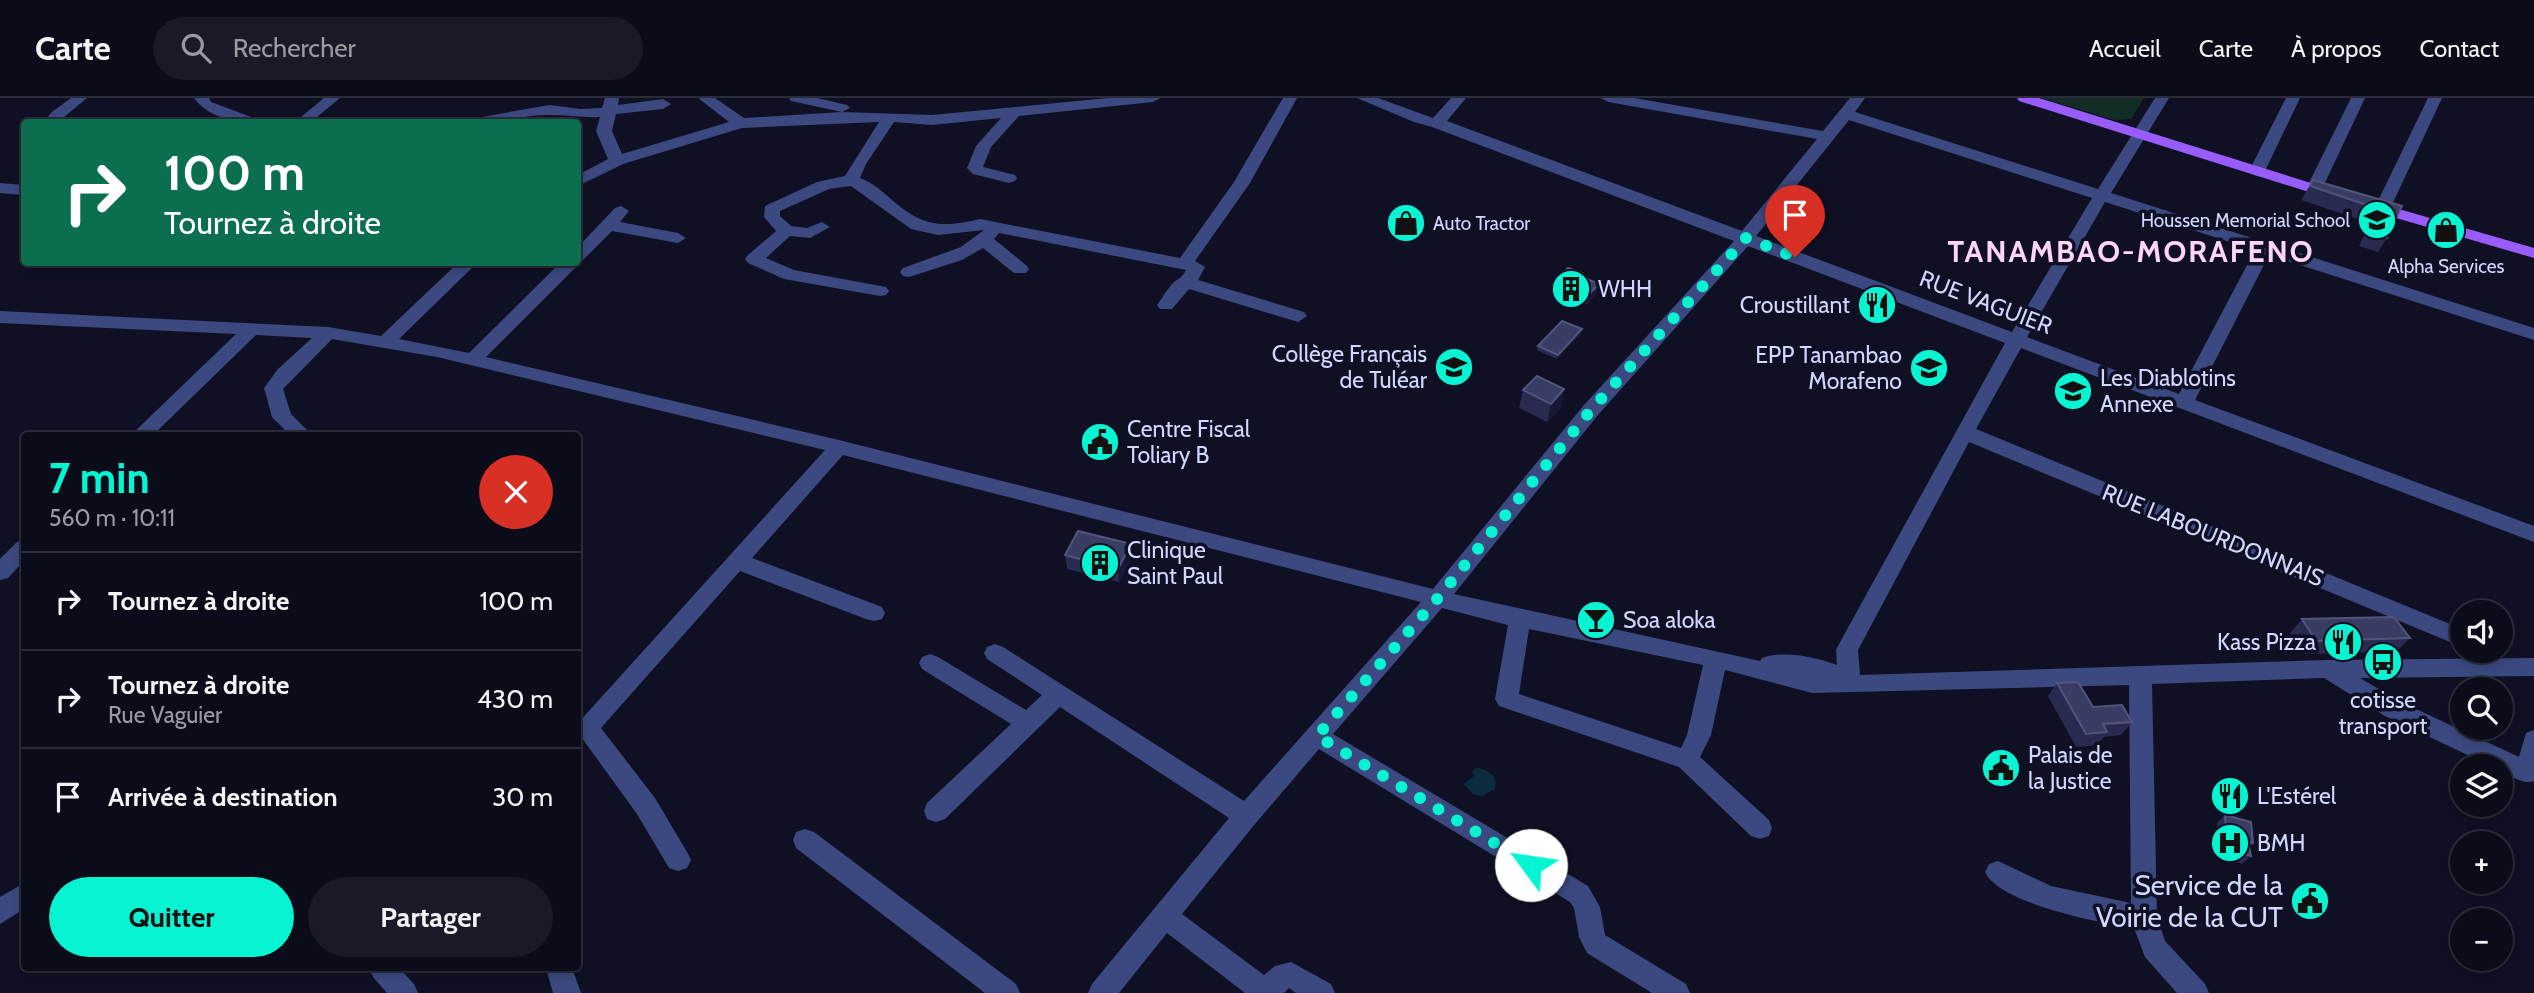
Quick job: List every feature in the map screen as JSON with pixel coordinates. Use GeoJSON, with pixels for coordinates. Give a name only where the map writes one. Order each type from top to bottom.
{"type":"FeatureCollection","features":[{"type":"Feature","properties":{"kind":"main road"},"geometry":{"type":"LineString","coordinates":[[2024,98],[2314,190],[2534,253]]}},
{"type":"Feature","properties":{"kind":"street"},"geometry":{"type":"LineString","coordinates":[[53,119],[80,98]]}},
{"type":"Feature","properties":{"kind":"street"},"geometry":{"type":"LineString","coordinates":[[201,98],[206,105],[244,119]]}},
{"type":"Feature","properties":{"kind":"street"},"geometry":{"type":"LineString","coordinates":[[306,119],[333,98]]}},
{"type":"Feature","properties":{"kind":"street"},"geometry":{"type":"LineString","coordinates":[[705,98],[741,123]]}},
{"type":"Feature","properties":{"kind":"street"},"geometry":{"type":"LineString","coordinates":[[796,98],[819,105],[850,108],[859,116]]}},
{"type":"Feature","properties":{"kind":"street"},"geometry":{"type":"LineString","coordinates":[[581,179],[617,161],[741,123],[859,116],[932,120],[1014,113],[1055,103],[1153,98]]}},
{"type":"Feature","properties":{"kind":"street"},"geometry":{"type":"LineString","coordinates":[[1185,263],[1242,183],[1290,98]]}},
{"type":"Feature","properties":{"kind":"street","name":"RUE VAGUIER"},"geometry":{"type":"LineString","coordinates":[[1364,98],[1746,238],[2534,534]]}},
{"type":"Feature","properties":{"kind":"street"},"geometry":{"type":"LineString","coordinates":[[1428,121],[1441,98]]}},
{"type":"Feature","properties":{"kind":"street"},"geometry":{"type":"LineString","coordinates":[[1428,121],[1459,98]]}},
{"type":"Feature","properties":{"kind":"street"},"geometry":{"type":"LineString","coordinates":[[1608,98],[1829,137]]}},
{"type":"Feature","properties":{"kind":"street"},"geometry":{"type":"LineString","coordinates":[[1107,992],[1246,817],[1438,598],[1591,410],[1746,238],[1858,98]]}},
{"type":"Feature","properties":{"kind":"street"},"geometry":{"type":"LineString","coordinates":[[1849,685],[1847,650],[1964,432],[2100,195],[2143,134],[2162,98]]}},
{"type":"Feature","properties":{"kind":"street"},"geometry":{"type":"LineString","coordinates":[[2257,171],[2293,98]]}},
{"type":"Feature","properties":{"kind":"street"},"geometry":{"type":"LineString","coordinates":[[2314,190],[2358,98]]}},
{"type":"Feature","properties":{"kind":"street"},"geometry":{"type":"LineString","coordinates":[[2382,209],[2435,98]]}},
{"type":"Feature","properties":{"kind":"street"},"geometry":{"type":"LineString","coordinates":[[509,119],[549,110],[581,114],[609,107],[663,104]]}},
{"type":"Feature","properties":{"kind":"street"},"geometry":{"type":"LineString","coordinates":[[609,107],[604,131],[617,161]]}},
{"type":"Feature","properties":{"kind":"street"},"geometry":{"type":"LineString","coordinates":[[1009,178],[975,168],[984,146],[1014,113]]}},
{"type":"Feature","properties":{"kind":"street"},"geometry":{"type":"LineString","coordinates":[[1846,114],[2534,334]]}},
{"type":"Feature","properties":{"kind":"street"},"geometry":{"type":"LineString","coordinates":[[851,180],[858,164],[889,118]]}},
{"type":"Feature","properties":{"kind":"street"},"geometry":{"type":"LineString","coordinates":[[822,227],[810,233],[786,231],[772,217],[771,209],[832,183],[851,180],[875,194],[901,218],[921,229],[933,232],[951,231],[980,224],[1020,269]]}},
{"type":"Feature","properties":{"kind":"street"},"geometry":{"type":"LineString","coordinates":[[0,188],[21,190]]}},
{"type":"Feature","properties":{"kind":"street"},"geometry":{"type":"LineString","coordinates":[[581,253],[621,211]]}},
{"type":"Feature","properties":{"kind":"street"},"geometry":{"type":"LineString","coordinates":[[609,225],[678,238]]}},
{"type":"Feature","properties":{"kind":"street"},"geometry":{"type":"LineString","coordinates":[[786,231],[754,259],[790,275],[880,291]]}},
{"type":"Feature","properties":{"kind":"street"},"geometry":{"type":"LineString","coordinates":[[909,272],[956,255],[990,234],[1185,263],[1196,267],[1188,283],[1179,287],[1166,305]]}},
{"type":"Feature","properties":{"kind":"street"},"geometry":{"type":"LineString","coordinates":[[2184,402],[2264,247]]}},
{"type":"Feature","properties":{"kind":"street"},"geometry":{"type":"LineString","coordinates":[[386,341],[466,266]]}},
{"type":"Feature","properties":{"kind":"street"},"geometry":{"type":"LineString","coordinates":[[473,359],[567,266]]}},
{"type":"Feature","properties":{"kind":"street"},"geometry":{"type":"LineString","coordinates":[[1188,283],[1298,316]]}},
{"type":"Feature","properties":{"kind":"street"},"geometry":{"type":"LineString","coordinates":[[1,318],[328,333],[386,341],[473,359],[839,447],[1520,619],[1716,659],[1812,684],[2327,669],[2530,672]]}},
{"type":"Feature","properties":{"kind":"street"},"geometry":{"type":"LineString","coordinates":[[144,432],[252,329]]}},
{"type":"Feature","properties":{"kind":"street"},"geometry":{"type":"LineString","coordinates":[[299,432],[282,416],[273,388],[285,373],[328,333]]}},
{"type":"Feature","properties":{"kind":"street","name":"RUE LABOURDONNAIS"},"geometry":{"type":"LineString","coordinates":[[1964,432],[2450,633]]}},
{"type":"Feature","properties":{"kind":"street"},"geometry":{"type":"LineString","coordinates":[[678,860],[646,806],[587,727],[839,447]]}},
{"type":"Feature","properties":{"kind":"street"},"geometry":{"type":"LineString","coordinates":[[0,572],[21,551]]}},
{"type":"Feature","properties":{"kind":"street"},"geometry":{"type":"LineString","coordinates":[[737,561],[874,613]]}},
{"type":"Feature","properties":{"kind":"street"},"geometry":{"type":"LineString","coordinates":[[1520,619],[1507,699],[1687,760],[1760,828]]}},
{"type":"Feature","properties":{"kind":"street"},"geometry":{"type":"LineString","coordinates":[[995,653],[1246,817]]}},
{"type":"Feature","properties":{"kind":"street"},"geometry":{"type":"LineString","coordinates":[[1687,760],[1699,734],[1716,659]]}},
{"type":"Feature","properties":{"kind":"street"},"geometry":{"type":"LineString","coordinates":[[2513,662],[2530,672]]}},
{"type":"Feature","properties":{"kind":"street"},"geometry":{"type":"LineString","coordinates":[[930,663],[1027,722]]}},
{"type":"Feature","properties":{"kind":"street"},"geometry":{"type":"LineString","coordinates":[[2327,669],[2393,709],[2531,775],[2534,740]]}},
{"type":"Feature","properties":{"kind":"street"},"geometry":{"type":"LineString","coordinates":[[2140,674],[2144,917],[2154,948],[2195,993]]}},
{"type":"Feature","properties":{"kind":"street"},"geometry":{"type":"LineString","coordinates":[[936,811],[1058,694]]}},
{"type":"Feature","properties":{"kind":"street"},"geometry":{"type":"LineString","coordinates":[[1317,736],[1579,894],[1587,903],[1588,934],[1596,944],[1676,993]]}},
{"type":"Feature","properties":{"kind":"street"},"geometry":{"type":"LineString","coordinates":[[805,840],[1006,993]]}},
{"type":"Feature","properties":{"kind":"street"},"geometry":{"type":"LineString","coordinates":[[1998,872],[2022,888],[2094,912],[2144,917]]}},
{"type":"Feature","properties":{"kind":"street"},"geometry":{"type":"LineString","coordinates":[[0,912],[21,897]]}},
{"type":"Feature","properties":{"kind":"street"},"geometry":{"type":"LineString","coordinates":[[1165,916],[1261,989],[1270,988],[1284,975],[1291,975],[1321,993]]}},
{"type":"Feature","properties":{"kind":"street"},"geometry":{"type":"LineString","coordinates":[[385,971],[404,993]]}},
{"type":"Feature","properties":{"kind":"street"},"geometry":{"type":"LineString","coordinates":[[560,971],[567,993]]}},
{"type":"Feature","properties":{"kind":"green space"},"geometry":{"type":"Polygon","coordinates":[[[2042,98],[2144,98],[2131,119],[2114,120],[2042,98]]]}},
{"type":"Feature","properties":{"kind":"water"},"geometry":{"type":"Polygon","coordinates":[[[1479,768],[1490,773],[1495,781],[1495,789],[1482,796],[1473,794],[1464,784],[1475,775],[1472,772],[1479,768]]]}},
{"type":"Feature","properties":{"kind":"building"},"geometry":{"type":"Polygon","coordinates":[[[2313,180],[2402,206],[2387,238],[2369,232],[2379,209],[2310,186],[2313,180]]]}},
{"type":"Feature","properties":{"kind":"building"},"geometry":{"type":"Polygon","coordinates":[[[1568,268],[1599,284],[1589,294],[1554,283],[1568,268]]]}},
{"type":"Feature","properties":{"kind":"building"},"geometry":{"type":"Polygon","coordinates":[[[1562,321],[1582,329],[1558,355],[1538,346],[1562,321]]]}},
{"type":"Feature","properties":{"kind":"building"},"geometry":{"type":"Polygon","coordinates":[[[1537,376],[1564,389],[1551,404],[1523,390],[1537,376]]]}},
{"type":"Feature","properties":{"kind":"building"},"geometry":{"type":"Polygon","coordinates":[[[1078,531],[1131,544],[1118,569],[1065,555],[1078,531]]]}},
{"type":"Feature","properties":{"kind":"building"},"geometry":{"type":"Polygon","coordinates":[[[2394,617],[2410,638],[2316,641],[2302,619],[2394,617]]]}},
{"type":"Feature","properties":{"kind":"building"},"geometry":{"type":"Polygon","coordinates":[[[2078,682],[2093,707],[2122,705],[2132,722],[2103,724],[2107,732],[2086,734],[2057,683],[2078,682]]]}},
{"type":"Feature","properties":{"kind":"building"},"geometry":{"type":"Polygon","coordinates":[[[2225,815],[2251,822],[2253,843],[2248,842],[2251,856],[2227,848],[2225,815]]]}},
{"type":"Feature","properties":{"kind":"place","name":"Houssen Memorial School"},"geometry":{"type":"Point","coordinates":[2377,220]}},
{"type":"Feature","properties":{"kind":"place","name":"Auto Tractor"},"geometry":{"type":"Point","coordinates":[1406,223]}},
{"type":"Feature","properties":{"kind":"place","name":"Alpha Services"},"geometry":{"type":"Point","coordinates":[2446,230]}},
{"type":"Feature","properties":{"kind":"place","name":"WHH"},"geometry":{"type":"Point","coordinates":[1571,289]}},
{"type":"Feature","properties":{"kind":"place","name":"Croustillant"},"geometry":{"type":"Point","coordinates":[1877,305]}},
{"type":"Feature","properties":{"kind":"place","name":"Collège Français de Tuléar"},"geometry":{"type":"Point","coordinates":[1454,367]}},
{"type":"Feature","properties":{"kind":"place","name":"EPP Tanambao Morafeno"},"geometry":{"type":"Point","coordinates":[1929,368]}},
{"type":"Feature","properties":{"kind":"place","name":"Les Diablotins Annexe"},"geometry":{"type":"Point","coordinates":[2073,391]}},
{"type":"Feature","properties":{"kind":"place","name":"Centre Fiscal Toliary B"},"geometry":{"type":"Point","coordinates":[1100,442]}},
{"type":"Feature","properties":{"kind":"place","name":"Clinique Saint Paul"},"geometry":{"type":"Point","coordinates":[1100,563]}},
{"type":"Feature","properties":{"kind":"place","name":"Soa aloka"},"geometry":{"type":"Point","coordinates":[1596,620]}},
{"type":"Feature","properties":{"kind":"place","name":"Kass Pizza"},"geometry":{"type":"Point","coordinates":[2343,642]}},
{"type":"Feature","properties":{"kind":"place","name":"cotisse transport"},"geometry":{"type":"Point","coordinates":[2383,662]}},
{"type":"Feature","properties":{"kind":"place","name":"Palais de la Justice"},"geometry":{"type":"Point","coordinates":[2001,768]}},
{"type":"Feature","properties":{"kind":"place","name":"L'Estérel"},"geometry":{"type":"Point","coordinates":[2230,796]}},
{"type":"Feature","properties":{"kind":"place","name":"BMH"},"geometry":{"type":"Point","coordinates":[2230,843]}},
{"type":"Feature","properties":{"kind":"place","name":"Service de la Voirie de la CUT"},"geometry":{"type":"Point","coordinates":[2310,901]}},
{"type":"Feature","properties":{"kind":"district","name":"TANAMBAO-MORAFENO"},"geometry":{"type":"Point","coordinates":[2131,252]}},
{"type":"Feature","properties":{"kind":"route"},"geometry":{"type":"LineString","coordinates":[[1531,865],[1317,736],[1438,598],[1591,410],[1746,238],[1795,257]]}}]}
